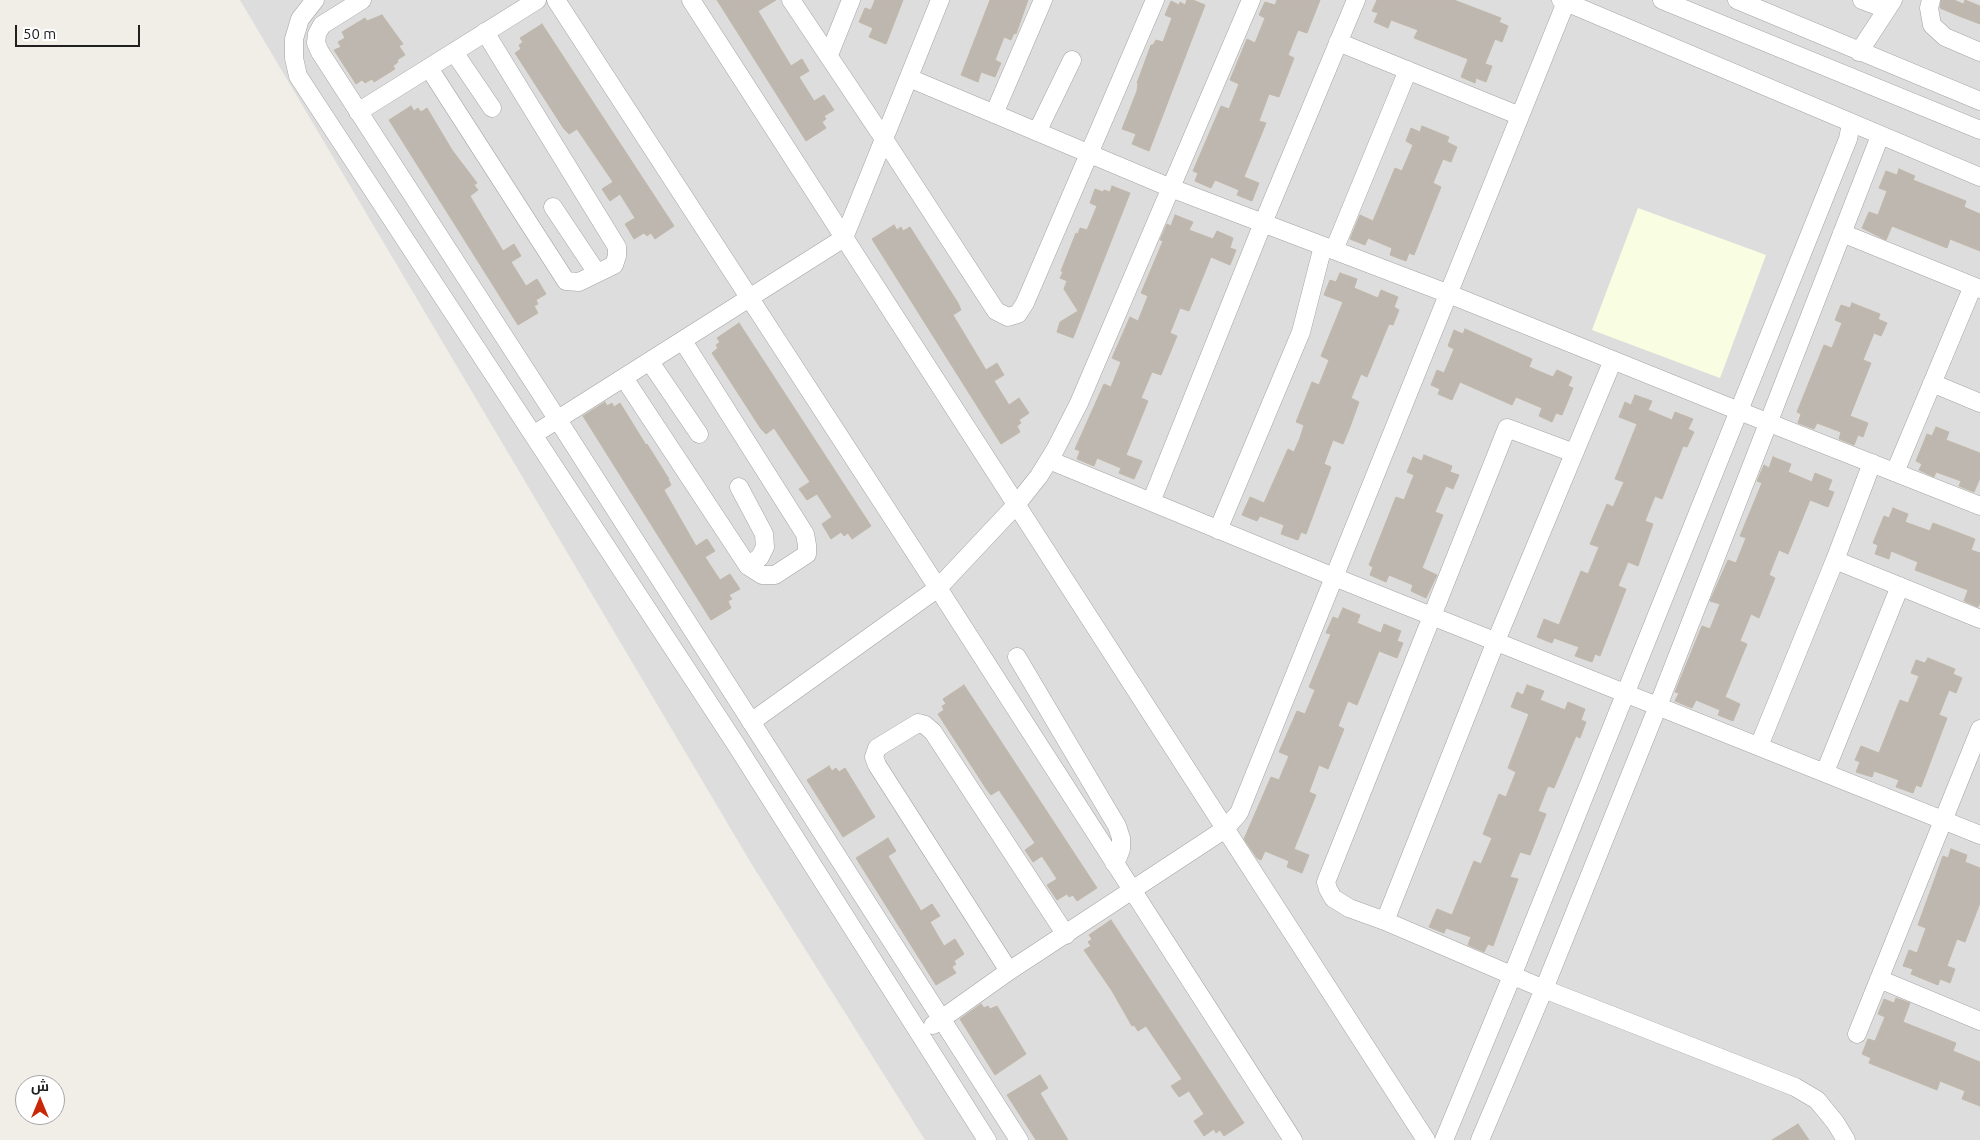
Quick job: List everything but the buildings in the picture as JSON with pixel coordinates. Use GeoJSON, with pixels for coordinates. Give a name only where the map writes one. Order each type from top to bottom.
{"type":"FeatureCollection","features":[{"type":"Feature","properties":{"kind":"street"},"geometry":{"type":"LineString","coordinates":[[315,0],[300,19],[294,39],[294,58],[298,76],[735,743],[987,1140]]}},
{"type":"Feature","properties":{"kind":"street"},"geometry":{"type":"LineString","coordinates":[[362,0],[322,25],[317,34],[316,43],[358,112],[558,420],[1019,1140]]}},
{"type":"Feature","properties":{"kind":"street"},"geometry":{"type":"LineString","coordinates":[[358,112],[537,0]]}},
{"type":"Feature","properties":{"kind":"street"},"geometry":{"type":"LineString","coordinates":[[556,0],[938,588],[1293,1140]]}},
{"type":"Feature","properties":{"kind":"street"},"geometry":{"type":"LineString","coordinates":[[691,0],[1426,1140]]}},
{"type":"Feature","properties":{"kind":"street"},"geometry":{"type":"LineString","coordinates":[[790,0],[884,139],[996,312],[1008,317],[1018,314],[1025,303],[1155,0]]}},
{"type":"Feature","properties":{"kind":"street"},"geometry":{"type":"LineString","coordinates":[[828,56],[850,0]]}},
{"type":"Feature","properties":{"kind":"street"},"geometry":{"type":"LineString","coordinates":[[533,436],[844,238],[940,0]]}},
{"type":"Feature","properties":{"kind":"street"},"geometry":{"type":"LineString","coordinates":[[994,114],[1043,0]]}},
{"type":"Feature","properties":{"kind":"street"},"geometry":{"type":"LineString","coordinates":[[751,722],[938,588],[1016,505],[1039,476],[1079,403],[1251,0]]}},
{"type":"Feature","properties":{"kind":"street"},"geometry":{"type":"LineString","coordinates":[[1151,502],[1263,223],[1356,0]]}},
{"type":"Feature","properties":{"kind":"street"},"geometry":{"type":"LineString","coordinates":[[1662,0],[1980,130]]}},
{"type":"Feature","properties":{"kind":"street"},"geometry":{"type":"LineString","coordinates":[[1737,0],[1980,101]]}},
{"type":"Feature","properties":{"kind":"street"},"geometry":{"type":"LineString","coordinates":[[1859,52],[1889,3],[1862,0]]}},
{"type":"Feature","properties":{"kind":"street"},"geometry":{"type":"LineString","coordinates":[[1931,0],[1929,8],[1932,25],[1945,37],[1980,52]]}},
{"type":"Feature","properties":{"kind":"street"},"geometry":{"type":"LineString","coordinates":[[921,1034],[1009,970],[1066,935],[1225,829],[1239,813],[1449,294],[1564,1],[1980,177]]}},
{"type":"Feature","properties":{"kind":"street"},"geometry":{"type":"LineString","coordinates":[[429,68],[566,281],[579,282],[614,265],[618,256],[618,247],[485,32]]}},
{"type":"Feature","properties":{"kind":"street"},"geometry":{"type":"LineString","coordinates":[[1338,42],[1520,116]]}},
{"type":"Feature","properties":{"kind":"street"},"geometry":{"type":"LineString","coordinates":[[454,52],[492,108]]}},
{"type":"Feature","properties":{"kind":"street"},"geometry":{"type":"LineString","coordinates":[[1037,132],[1072,60]]}},
{"type":"Feature","properties":{"kind":"street"},"geometry":{"type":"LineString","coordinates":[[1218,530],[1301,332],[1328,248],[1408,70]]}},
{"type":"Feature","properties":{"kind":"street"},"geometry":{"type":"LineString","coordinates":[[909,78],[1170,188],[1449,294],[1768,423],[1980,506]]}},
{"type":"Feature","properties":{"kind":"street"},"geometry":{"type":"LineString","coordinates":[[1444,1140],[1512,976],[1848,139],[1851,124]]}},
{"type":"Feature","properties":{"kind":"street"},"geometry":{"type":"LineString","coordinates":[[1480,1140],[1544,989],[1658,706],[1880,136]]}},
{"type":"Feature","properties":{"kind":"street"},"geometry":{"type":"LineString","coordinates":[[553,207],[597,273]]}},
{"type":"Feature","properties":{"kind":"street"},"geometry":{"type":"LineString","coordinates":[[1842,233],[1976,288],[1932,383],[1895,472]]}},
{"type":"Feature","properties":{"kind":"street"},"geometry":{"type":"LineString","coordinates":[[624,378],[748,566],[762,575],[774,575],[807,554],[805,534],[683,341]]}},
{"type":"Feature","properties":{"kind":"street"},"geometry":{"type":"LineString","coordinates":[[1384,921],[1496,641],[1613,360]]}},
{"type":"Feature","properties":{"kind":"street"},"geometry":{"type":"LineString","coordinates":[[650,362],[699,434]]}},
{"type":"Feature","properties":{"kind":"street"},"geometry":{"type":"LineString","coordinates":[[1932,383],[1980,403]]}},
{"type":"Feature","properties":{"kind":"street"},"geometry":{"type":"LineString","coordinates":[[1574,453],[1508,428],[1326,882],[1333,898],[1349,908],[1544,989],[1795,1087],[1817,1100],[1835,1122],[1846,1140]]}},
{"type":"Feature","properties":{"kind":"street"},"geometry":{"type":"LineString","coordinates":[[1049,460],[1334,577],[1980,834]]}},
{"type":"Feature","properties":{"kind":"street"},"geometry":{"type":"LineString","coordinates":[[1759,746],[1835,560],[1872,463]]}},
{"type":"Feature","properties":{"kind":"street"},"geometry":{"type":"LineString","coordinates":[[739,487],[764,534],[764,547],[760,557],[748,566]]}},
{"type":"Feature","properties":{"kind":"street"},"geometry":{"type":"LineString","coordinates":[[1835,560],[1980,619]]}},
{"type":"Feature","properties":{"kind":"street"},"geometry":{"type":"LineString","coordinates":[[1825,772],[1900,586]]}},
{"type":"Feature","properties":{"kind":"street"},"geometry":{"type":"LineString","coordinates":[[1017,657],[1117,826],[1121,838],[1121,848],[1114,863]]}},
{"type":"Feature","properties":{"kind":"street"},"geometry":{"type":"LineString","coordinates":[[1009,970],[877,765],[874,757],[877,748],[918,723],[925,725],[933,732],[1066,935]]}},
{"type":"Feature","properties":{"kind":"street"},"geometry":{"type":"LineString","coordinates":[[1857,1034],[1980,730]]}},
{"type":"Feature","properties":{"kind":"street"},"geometry":{"type":"LineString","coordinates":[[1879,979],[1980,1021]]}},
{"type":"Feature","properties":{"kind":"shaded area"},"geometry":{"type":"Polygon","coordinates":[[[240,0],[1980,0],[1980,1140],[925,1140],[751,863],[240,0]]]}},
{"type":"Feature","properties":{"kind":"shaded area"},"geometry":{"type":"Polygon","coordinates":[[[1638,208],[1766,255],[1720,378],[1592,330],[1638,208]]]}}]}
